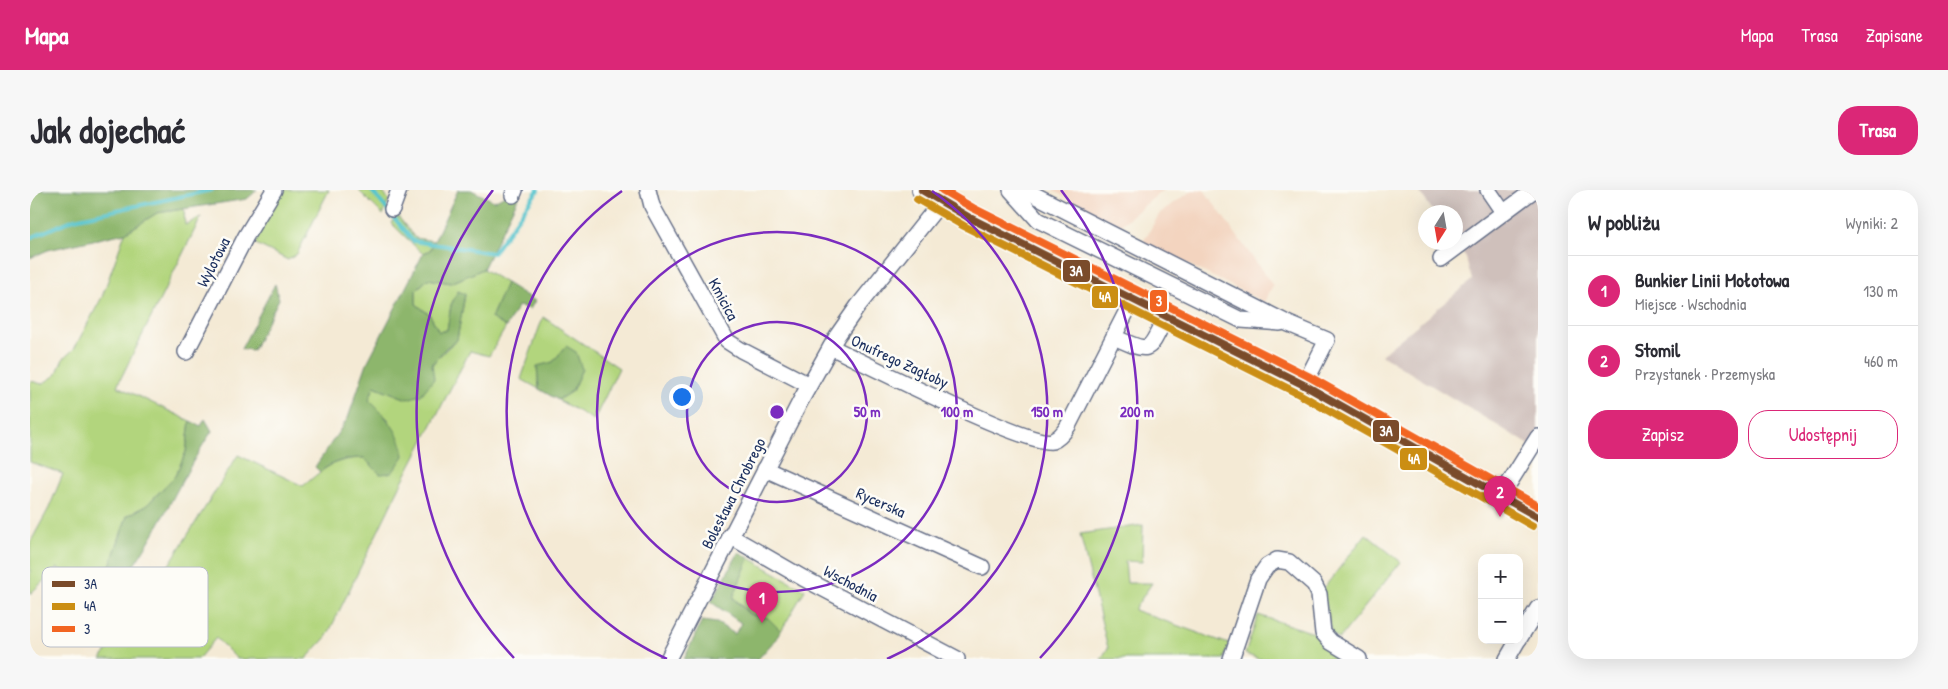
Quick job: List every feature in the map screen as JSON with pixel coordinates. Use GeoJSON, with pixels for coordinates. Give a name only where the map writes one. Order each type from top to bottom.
{"type":"FeatureCollection","features":[{"type":"Feature","properties":{"kind":"main road"},"geometry":{"type":"LineString","coordinates":[[934,195],[976,221],[1304,385],[1538,517]]}},
{"type":"Feature","properties":{"kind":"street","name":"Wylotowa"},"geometry":{"type":"LineString","coordinates":[[186,352],[246,236],[274,190]]}},
{"type":"Feature","properties":{"kind":"street"},"geometry":{"type":"LineString","coordinates":[[392,209],[399,190]]}},
{"type":"Feature","properties":{"kind":"street","name":"Kmicica"},"geometry":{"type":"LineString","coordinates":[[648,190],[652,206],[727,341],[809,385]]}},
{"type":"Feature","properties":{"kind":"street"},"geometry":{"type":"LineString","coordinates":[[1011,190],[1038,220],[1241,320],[1289,324]]}},
{"type":"Feature","properties":{"kind":"street"},"geometry":{"type":"LineString","coordinates":[[1025,190],[1289,324],[1327,340],[1304,385]]}},
{"type":"Feature","properties":{"kind":"street"},"geometry":{"type":"LineString","coordinates":[[1488,190],[1503,212]]}},
{"type":"Feature","properties":{"kind":"street"},"geometry":{"type":"LineString","coordinates":[[1441,258],[1534,190]]}},
{"type":"Feature","properties":{"kind":"street","name":"Bolesława Chrobrego"},"geometry":{"type":"LineString","coordinates":[[668,659],[730,536],[830,347],[934,195]]}},
{"type":"Feature","properties":{"kind":"street","name":"Onufrego Zagłoby"},"geometry":{"type":"LineString","coordinates":[[830,347],[1024,436],[1043,442],[1053,441],[1063,434],[1068,426],[1133,300]]}},
{"type":"Feature","properties":{"kind":"street"},"geometry":{"type":"LineString","coordinates":[[1114,337],[1145,349],[1153,343],[1166,316]]}},
{"type":"Feature","properties":{"kind":"street"},"geometry":{"type":"LineString","coordinates":[[1501,496],[1538,437]]}},
{"type":"Feature","properties":{"kind":"street","name":"Rycerska"},"geometry":{"type":"LineString","coordinates":[[765,469],[982,566]]}},
{"type":"Feature","properties":{"kind":"street","name":"Wschodnia"},"geometry":{"type":"LineString","coordinates":[[730,536],[803,578],[957,659]]}},
{"type":"Feature","properties":{"kind":"street"},"geometry":{"type":"LineString","coordinates":[[1231,659],[1258,579],[1267,566],[1277,560],[1289,562],[1314,584],[1318,594],[1323,633],[1331,642],[1359,659]]}},
{"type":"Feature","properties":{"kind":"street"},"geometry":{"type":"LineString","coordinates":[[1523,633],[1538,608]]}},
{"type":"Feature","properties":{"kind":"street"},"geometry":{"type":"LineString","coordinates":[[1507,659],[1516,644]]}},
{"type":"Feature","properties":{"kind":"shaded area"},"geometry":{"type":"Polygon","coordinates":[[[1053,190],[1163,190],[1117,228],[1053,190]]]}},
{"type":"Feature","properties":{"kind":"shaded area"},"geometry":{"type":"Polygon","coordinates":[[[1193,190],[1204,190],[1273,286],[1264,302],[1143,242],[1160,213],[1193,190]]]}},
{"type":"Feature","properties":{"kind":"shaded area"},"geometry":{"type":"Polygon","coordinates":[[[1418,190],[1538,190],[1538,450],[1381,355],[1472,280],[1466,258],[1460,250],[1463,250],[1463,205],[1429,205],[1418,190]]]}},
{"type":"Feature","properties":{"kind":"green space"},"geometry":{"type":"Polygon","coordinates":[[[30,190],[257,190],[247,199],[157,213],[125,233],[48,250],[30,258],[30,190]]]}},
{"type":"Feature","properties":{"kind":"green space"},"geometry":{"type":"Polygon","coordinates":[[[282,190],[329,190],[297,254],[288,260],[250,241],[282,190]]]}},
{"type":"Feature","properties":{"kind":"green space"},"geometry":{"type":"Polygon","coordinates":[[[358,190],[381,190],[389,200],[383,215],[358,190]]]}},
{"type":"Feature","properties":{"kind":"green space"},"geometry":{"type":"Polygon","coordinates":[[[458,190],[471,190],[494,201],[509,193],[519,196],[483,269],[451,283],[428,279],[416,290],[416,304],[430,315],[439,332],[447,330],[451,305],[458,291],[465,294],[457,340],[446,348],[432,364],[434,379],[421,395],[407,399],[374,386],[369,400],[387,419],[396,432],[404,456],[392,473],[380,474],[364,458],[340,461],[320,472],[315,467],[348,418],[367,363],[423,254],[430,250],[458,190]]]}},
{"type":"Feature","properties":{"kind":"green space"},"geometry":{"type":"Polygon","coordinates":[[[184,209],[185,225],[201,217],[117,386],[190,421],[186,452],[175,476],[147,505],[127,516],[110,567],[42,567],[42,582],[30,594],[30,543],[49,508],[63,474],[30,462],[31,381],[42,384],[56,375],[63,359],[74,349],[102,297],[125,233],[157,213],[184,209]]]}},
{"type":"Feature","properties":{"kind":"green space"},"geometry":{"type":"Polygon","coordinates":[[[397,215],[415,238],[434,241],[430,250],[423,254],[391,223],[397,215]]]}},
{"type":"Feature","properties":{"kind":"green space"},"geometry":{"type":"Polygon","coordinates":[[[483,269],[506,283],[491,318],[506,327],[489,356],[470,351],[403,480],[327,636],[306,659],[237,659],[216,638],[198,659],[101,659],[110,647],[208,647],[208,567],[168,567],[238,455],[303,486],[330,465],[345,460],[364,458],[380,474],[389,420],[369,400],[374,386],[407,399],[436,360],[457,340],[465,295],[458,291],[451,305],[447,330],[438,332],[430,315],[416,304],[416,290],[428,279],[451,283],[483,269]]]}},
{"type":"Feature","properties":{"kind":"green space"},"geometry":{"type":"Polygon","coordinates":[[[506,283],[535,301],[530,309],[518,306],[506,327],[491,318],[506,283]]]}},
{"type":"Feature","properties":{"kind":"green space"},"geometry":{"type":"Polygon","coordinates":[[[275,284],[279,299],[253,350],[241,349],[275,284]]]}},
{"type":"Feature","properties":{"kind":"green space"},"geometry":{"type":"Polygon","coordinates":[[[543,317],[619,368],[594,420],[558,400],[572,391],[582,369],[566,346],[553,362],[537,367],[539,389],[521,379],[543,317]]]}},
{"type":"Feature","properties":{"kind":"green space"},"geometry":{"type":"Polygon","coordinates":[[[566,346],[576,352],[582,369],[572,391],[558,400],[539,389],[537,366],[553,362],[566,346]]]}},
{"type":"Feature","properties":{"kind":"green space"},"geometry":{"type":"Polygon","coordinates":[[[205,419],[212,431],[187,472],[152,537],[132,567],[110,567],[127,516],[147,505],[175,476],[186,452],[190,421],[201,426],[205,419]]]}},
{"type":"Feature","properties":{"kind":"green space"},"geometry":{"type":"Polygon","coordinates":[[[1143,525],[1142,562],[1125,561],[1127,583],[1152,583],[1134,610],[1229,644],[1224,659],[1101,659],[1108,648],[1080,534],[1143,525]]]}},
{"type":"Feature","properties":{"kind":"green space"},"geometry":{"type":"Polygon","coordinates":[[[1366,534],[1401,562],[1339,639],[1331,633],[1323,589],[1366,534]]]}},
{"type":"Feature","properties":{"kind":"green space"},"geometry":{"type":"Polygon","coordinates":[[[739,552],[749,558],[733,598],[749,614],[768,618],[781,631],[758,659],[684,659],[702,621],[717,623],[735,634],[741,623],[711,602],[739,552]]]}},
{"type":"Feature","properties":{"kind":"green space"},"geometry":{"type":"Polygon","coordinates":[[[749,558],[805,590],[781,631],[768,618],[750,614],[733,597],[749,558]]]}},
{"type":"Feature","properties":{"kind":"green space"},"geometry":{"type":"Polygon","coordinates":[[[1258,615],[1317,634],[1346,659],[1259,659],[1245,654],[1258,615]]]}},
{"type":"Feature","properties":{"kind":"waterway"},"geometry":{"type":"LineString","coordinates":[[30,238],[74,219],[212,190]]}},
{"type":"Feature","properties":{"kind":"waterway"},"geometry":{"type":"LineString","coordinates":[[371,190],[413,241],[493,253],[538,190]]}},
{"type":"Feature","properties":{"kind":"transit line","name":"3A"},"geometry":{"type":"LineString","coordinates":[[922,190],[968,217],[1304,385],[1538,517]]}},
{"type":"Feature","properties":{"kind":"transit line","name":"3"},"geometry":{"type":"LineString","coordinates":[[942,190],[973,208],[1308,376],[1538,506]]}},
{"type":"Feature","properties":{"kind":"transit line","name":"4A"},"geometry":{"type":"LineString","coordinates":[[917,199],[964,226],[1299,394],[1533,526]]}},
{"type":"Feature","properties":{"kind":"place","name":"Stomil"},"geometry":{"type":"Point","coordinates":[1500,517]}},
{"type":"Feature","properties":{"kind":"place","name":"Bunkier Linii Mołotowa"},"geometry":{"type":"Point","coordinates":[762,623]}}]}
